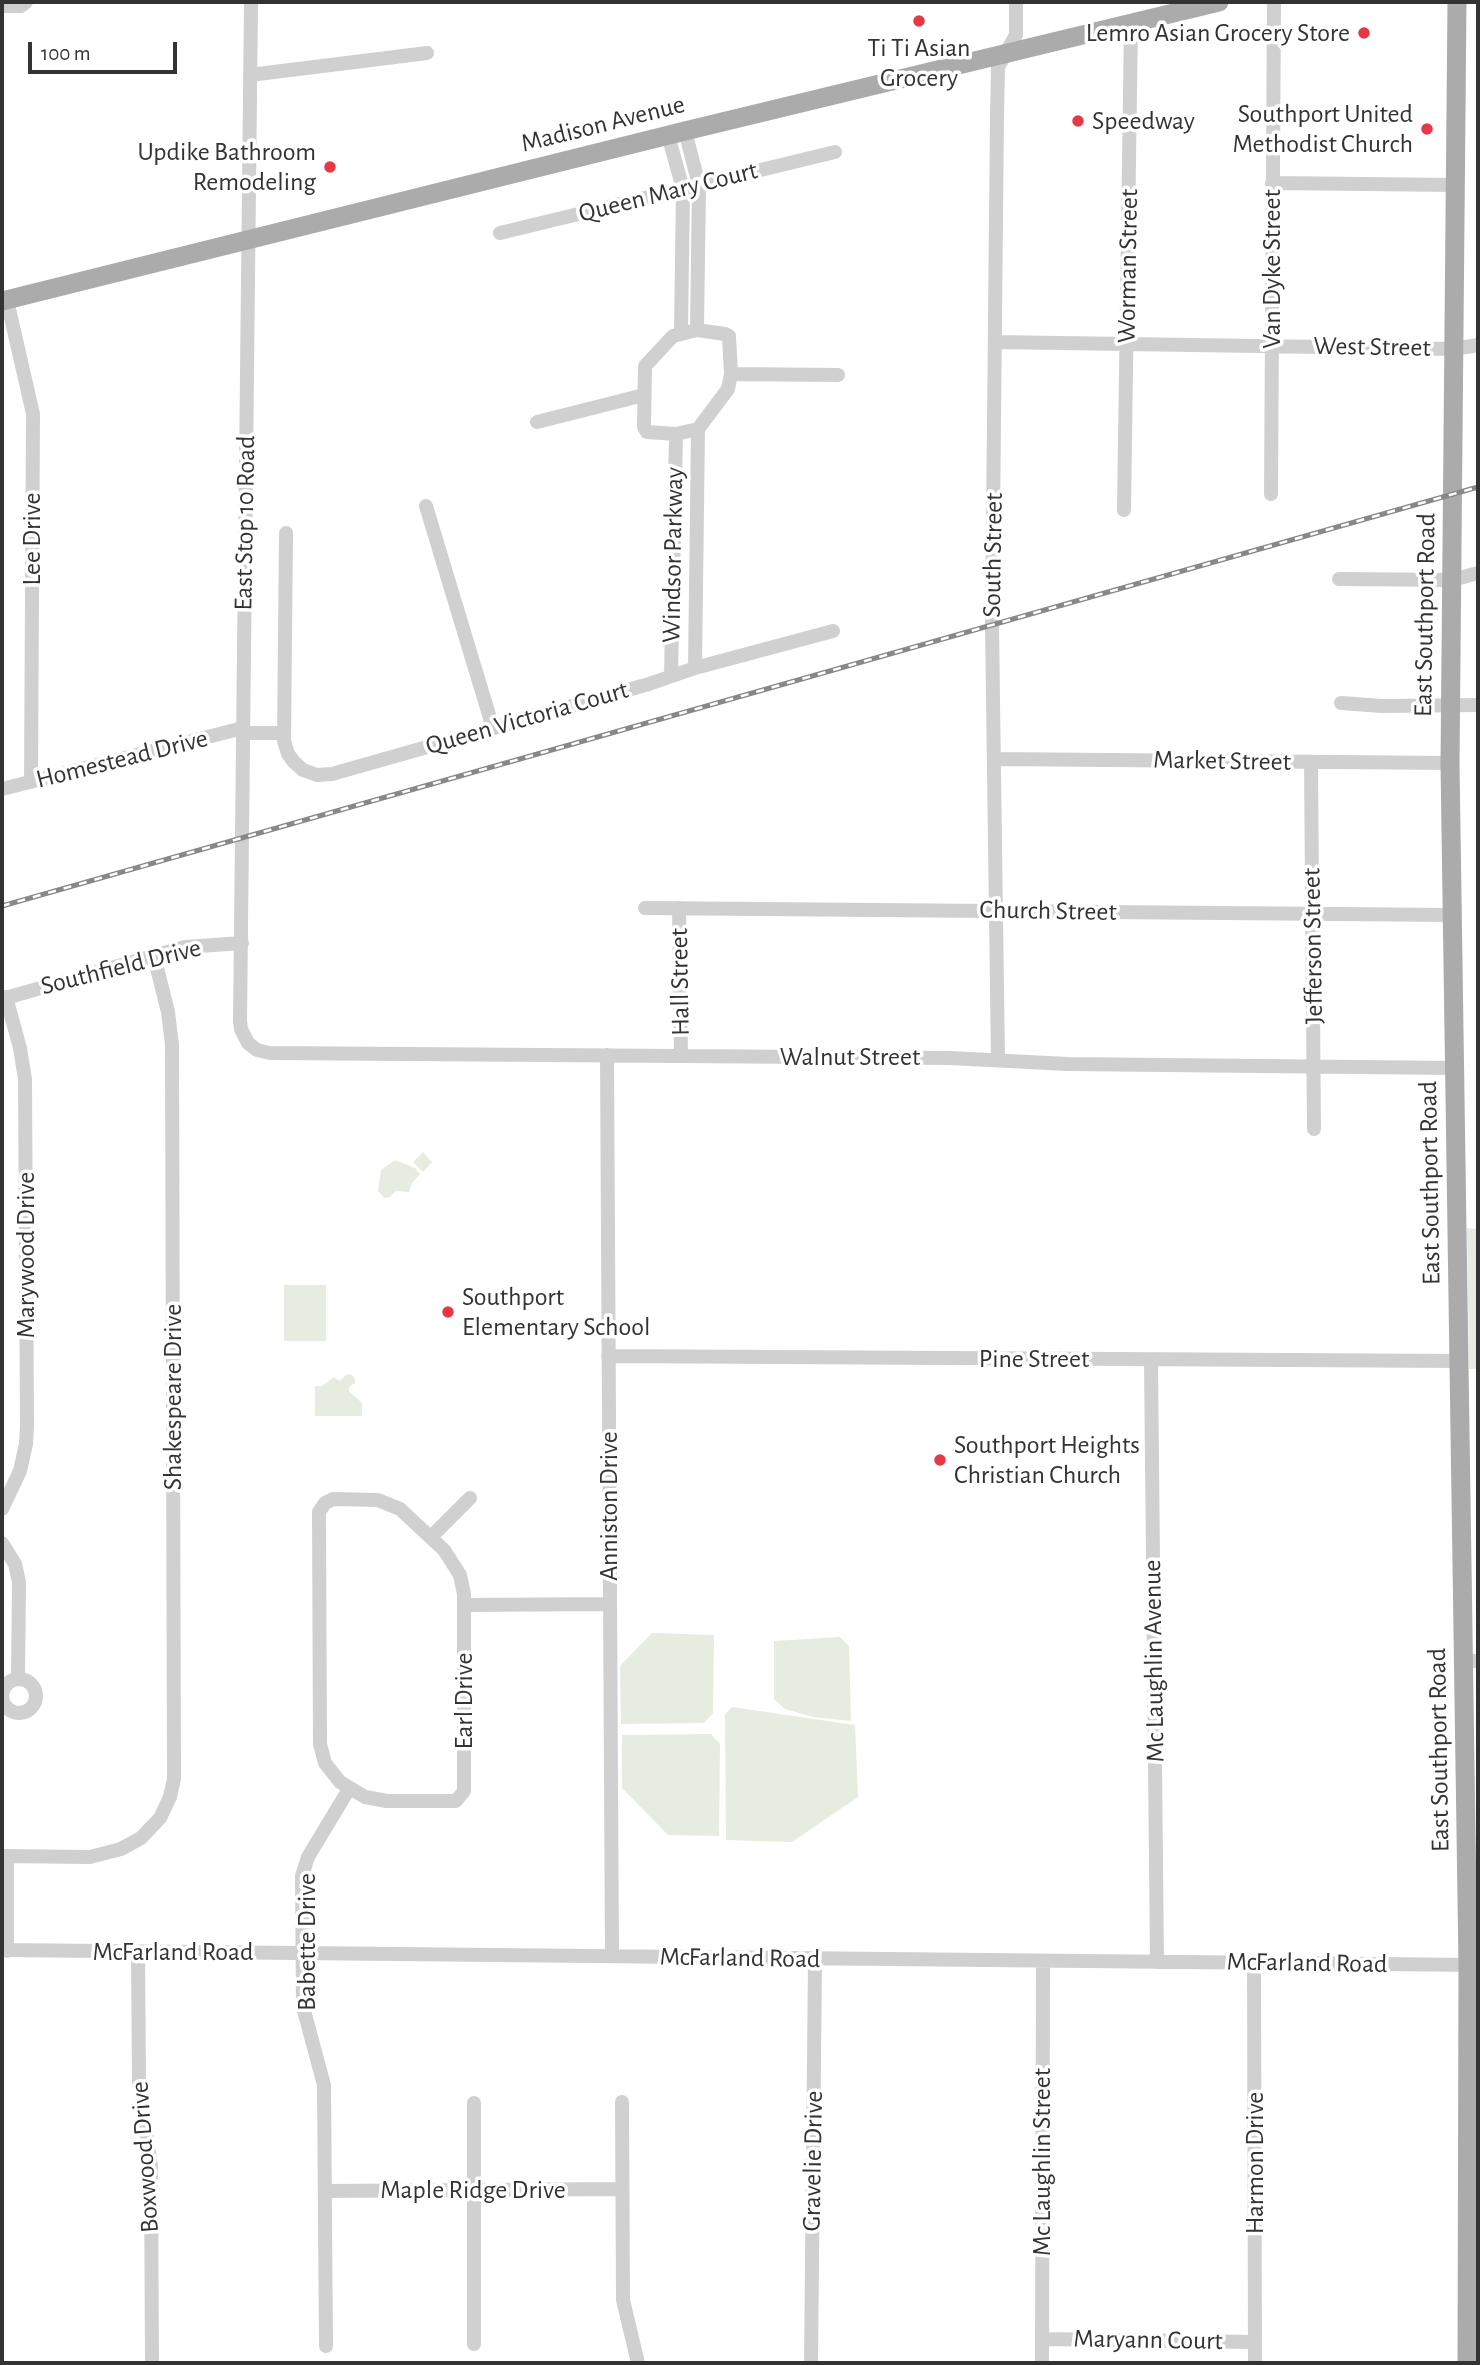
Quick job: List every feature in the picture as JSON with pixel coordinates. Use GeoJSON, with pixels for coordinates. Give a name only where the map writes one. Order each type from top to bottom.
{"type":"FeatureCollection","features":[{"type":"Feature","properties":{"kind":"main road","name":"Madison Avenue"},"geometry":{"type":"LineString","coordinates":[[4,301],[676,133],[1219,2]]}},
{"type":"Feature","properties":{"kind":"main road","name":"East Southport Road"},"geometry":{"type":"LineString","coordinates":[[1457,2],[1450,763],[1459,1361],[1471,1661],[1473,1965],[1467,2363]]}},
{"type":"Feature","properties":{"kind":"street"},"geometry":{"type":"LineString","coordinates":[[2,6],[18,6],[26,2]]}},
{"type":"Feature","properties":{"kind":"street","name":"East Stop 10 Road"},"geometry":{"type":"LineString","coordinates":[[248,1043],[240,1021],[251,2]]}},
{"type":"Feature","properties":{"kind":"street","name":"South Street"},"geometry":{"type":"LineString","coordinates":[[998,1060],[992,612],[998,72],[1017,31],[1016,2]]}},
{"type":"Feature","properties":{"kind":"street","name":"Van Dyke Street"},"geometry":{"type":"LineString","coordinates":[[1270,494],[1274,2]]}},
{"type":"Feature","properties":{"kind":"street","name":"Worman Street"},"geometry":{"type":"LineString","coordinates":[[1124,510],[1131,23]]}},
{"type":"Feature","properties":{"kind":"street"},"geometry":{"type":"LineString","coordinates":[[250,75],[427,53]]}},
{"type":"Feature","properties":{"kind":"street"},"geometry":{"type":"LineString","coordinates":[[676,133],[698,185],[697,330]]}},
{"type":"Feature","properties":{"kind":"street"},"geometry":{"type":"LineString","coordinates":[[676,133],[682,189],[681,332]]}},
{"type":"Feature","properties":{"kind":"street","name":"Queen Mary Court"},"geometry":{"type":"LineString","coordinates":[[500,233],[835,152]]}},
{"type":"Feature","properties":{"kind":"street"},"geometry":{"type":"LineString","coordinates":[[1272,183],[1456,185]]}},
{"type":"Feature","properties":{"kind":"street","name":"Lee Drive"},"geometry":{"type":"LineString","coordinates":[[4,301],[33,414],[31,782]]}},
{"type":"Feature","properties":{"kind":"street","name":"Windsor Parkway"},"geometry":{"type":"LineString","coordinates":[[695,668],[698,429],[728,389],[731,374],[729,336],[697,330],[673,336],[645,366],[644,427],[647,432],[676,434],[698,429]]}},
{"type":"Feature","properties":{"kind":"street","name":"West Street"},"geometry":{"type":"LineString","coordinates":[[995,342],[1454,349],[1478,345]]}},
{"type":"Feature","properties":{"kind":"street"},"geometry":{"type":"LineString","coordinates":[[731,374],[838,375]]}},
{"type":"Feature","properties":{"kind":"street"},"geometry":{"type":"LineString","coordinates":[[537,422],[644,395]]}},
{"type":"Feature","properties":{"kind":"street","name":"Windsor Parkway"},"geometry":{"type":"LineString","coordinates":[[671,676],[676,434]]}},
{"type":"Feature","properties":{"kind":"street"},"geometry":{"type":"LineString","coordinates":[[426,506],[493,728]]}},
{"type":"Feature","properties":{"kind":"street"},"geometry":{"type":"LineString","coordinates":[[243,731],[284,733],[286,533]]}},
{"type":"Feature","properties":{"kind":"street"},"geometry":{"type":"LineString","coordinates":[[1339,579],[1452,580],[1478,573]]}},
{"type":"Feature","properties":{"kind":"street","name":"Queen Victoria Court"},"geometry":{"type":"LineString","coordinates":[[284,733],[286,749],[294,762],[303,770],[322,775],[833,631]]}},
{"type":"Feature","properties":{"kind":"street"},"geometry":{"type":"LineString","coordinates":[[1341,703],[1382,706],[1478,705]]}},
{"type":"Feature","properties":{"kind":"street","name":"Homestead Drive"},"geometry":{"type":"LineString","coordinates":[[2,789],[243,731]]}},
{"type":"Feature","properties":{"kind":"street","name":"Market Street"},"geometry":{"type":"LineString","coordinates":[[994,759],[1450,763]]}},
{"type":"Feature","properties":{"kind":"street","name":"Jefferson Street"},"geometry":{"type":"LineString","coordinates":[[1311,762],[1314,1129]]}},
{"type":"Feature","properties":{"kind":"street","name":"Church Street"},"geometry":{"type":"LineString","coordinates":[[645,908],[1452,915]]}},
{"type":"Feature","properties":{"kind":"street","name":"Hall Street"},"geometry":{"type":"LineString","coordinates":[[679,908],[681,1056]]}},
{"type":"Feature","properties":{"kind":"street","name":"Southfield Drive"},"geometry":{"type":"LineString","coordinates":[[4,998],[198,945],[242,943]]}},
{"type":"Feature","properties":{"kind":"street","name":"Shakespeare Drive"},"geometry":{"type":"LineString","coordinates":[[5,1856],[104,1855],[130,1845],[148,1832],[160,1818],[169,1801],[175,1770],[172,1045],[168,1012],[154,956]]}},
{"type":"Feature","properties":{"kind":"street","name":"Marywood Drive"},"geometry":{"type":"LineString","coordinates":[[2,1509],[20,1471],[27,1426],[25,1079],[20,1048],[4,998]]}},
{"type":"Feature","properties":{"kind":"street","name":"Walnut Street"},"geometry":{"type":"LineString","coordinates":[[248,1043],[257,1050],[270,1053],[607,1055],[1455,1068]]}},
{"type":"Feature","properties":{"kind":"street","name":"Anniston Drive"},"geometry":{"type":"LineString","coordinates":[[607,1055],[612,1956]]}},
{"type":"Feature","properties":{"kind":"street","name":"Pine Street"},"geometry":{"type":"LineString","coordinates":[[608,1356],[1459,1361]]}},
{"type":"Feature","properties":{"kind":"street","name":"Mc Laughlin Avenue"},"geometry":{"type":"LineString","coordinates":[[1151,1360],[1157,1962]]}},
{"type":"Feature","properties":{"kind":"street"},"geometry":{"type":"LineString","coordinates":[[430,1537],[470,1498]]}},
{"type":"Feature","properties":{"kind":"street","name":"Earl Drive"},"geometry":{"type":"LineString","coordinates":[[333,1499],[383,1501],[404,1511],[430,1537],[456,1566],[463,1589],[464,1791],[461,1797],[451,1802],[387,1801],[365,1797],[336,1779],[327,1767],[320,1744],[319,1512],[323,1504],[333,1499]]}},
{"type":"Feature","properties":{"kind":"street"},"geometry":{"type":"LineString","coordinates":[[2,1543],[15,1564],[19,1582],[18,1679]]}},
{"type":"Feature","properties":{"kind":"street"},"geometry":{"type":"LineString","coordinates":[[464,1605],[610,1604]]}},
{"type":"Feature","properties":{"kind":"street","name":"Babette Drive"},"geometry":{"type":"LineString","coordinates":[[326,2346],[323,2080],[303,2007],[303,1871],[308,1857],[349,1789]]}},
{"type":"Feature","properties":{"kind":"street"},"geometry":{"type":"LineString","coordinates":[[4,1951],[5,1856]]}},
{"type":"Feature","properties":{"kind":"street","name":"McFarland Road"},"geometry":{"type":"LineString","coordinates":[[4,1951],[1473,1965]]}},
{"type":"Feature","properties":{"kind":"street","name":"Boxwood Drive"},"geometry":{"type":"LineString","coordinates":[[138,1952],[139,2082],[151,2167],[152,2363]]}},
{"type":"Feature","properties":{"kind":"street","name":"Gravelie Drive"},"geometry":{"type":"LineString","coordinates":[[811,2363],[815,1959]]}},
{"type":"Feature","properties":{"kind":"street","name":"Mc Laughlin Street"},"geometry":{"type":"LineString","coordinates":[[1042,1961],[1042,2363]]}},
{"type":"Feature","properties":{"kind":"street","name":"Harmon Drive"},"geometry":{"type":"LineString","coordinates":[[1254,1963],[1255,2363]]}},
{"type":"Feature","properties":{"kind":"street"},"geometry":{"type":"LineString","coordinates":[[622,2102],[623,2300],[638,2363]]}},
{"type":"Feature","properties":{"kind":"street"},"geometry":{"type":"LineString","coordinates":[[474,2103],[474,2344]]}},
{"type":"Feature","properties":{"kind":"street","name":"Maple Ridge Drive"},"geometry":{"type":"LineString","coordinates":[[325,2191],[622,2189]]}},
{"type":"Feature","properties":{"kind":"street","name":"Maryann Court"},"geometry":{"type":"LineString","coordinates":[[1042,2339],[1255,2342]]}},
{"type":"Feature","properties":{"kind":"shaded area"},"geometry":{"type":"Polygon","coordinates":[[[423,1152],[432,1162],[423,1172],[413,1162],[423,1152]]]}},
{"type":"Feature","properties":{"kind":"shaded area"},"geometry":{"type":"Polygon","coordinates":[[[395,1160],[415,1168],[420,1174],[412,1183],[409,1192],[396,1191],[390,1197],[384,1198],[378,1191],[381,1170],[395,1160]]]}},
{"type":"Feature","properties":{"kind":"shaded area"},"geometry":{"type":"Polygon","coordinates":[[[1467,1228],[1478,1229],[1478,1369],[1469,1369],[1467,1228]]]}},
{"type":"Feature","properties":{"kind":"shaded area"},"geometry":{"type":"Polygon","coordinates":[[[284,1285],[326,1285],[326,1341],[284,1341],[284,1285]]]}},
{"type":"Feature","properties":{"kind":"shaded area"},"geometry":{"type":"Polygon","coordinates":[[[347,1374],[355,1379],[349,1391],[362,1403],[362,1416],[315,1416],[315,1386],[322,1386],[334,1377],[340,1381],[347,1374]]]}},
{"type":"Feature","properties":{"kind":"shaded area"},"geometry":{"type":"Polygon","coordinates":[[[652,1633],[714,1635],[713,1713],[704,1723],[621,1724],[620,1666],[652,1633]]]}},
{"type":"Feature","properties":{"kind":"shaded area"},"geometry":{"type":"Polygon","coordinates":[[[840,1637],[849,1646],[851,1721],[813,1717],[785,1709],[774,1699],[774,1641],[840,1637]]]}},
{"type":"Feature","properties":{"kind":"shaded area"},"geometry":{"type":"Polygon","coordinates":[[[732,1707],[855,1725],[858,1797],[792,1842],[726,1840],[725,1714],[732,1707]]]}},
{"type":"Feature","properties":{"kind":"shaded area"},"geometry":{"type":"Polygon","coordinates":[[[711,1734],[720,1744],[719,1836],[668,1835],[622,1788],[622,1735],[711,1734]]]}},
{"type":"Feature","properties":{"kind":"railway"},"geometry":{"type":"LineString","coordinates":[[2,906],[1478,487]]}},
{"type":"Feature","properties":{"kind":"place","name":"Ti Ti Asian Grocery"},"geometry":{"type":"Point","coordinates":[919,21]}},
{"type":"Feature","properties":{"kind":"place","name":"Lemro Asian Grocery Store"},"geometry":{"type":"Point","coordinates":[1364,33]}},
{"type":"Feature","properties":{"kind":"place","name":"Speedway"},"geometry":{"type":"Point","coordinates":[1078,121]}},
{"type":"Feature","properties":{"kind":"place","name":"Southport United Methodist Church"},"geometry":{"type":"Point","coordinates":[1427,129]}},
{"type":"Feature","properties":{"kind":"place","name":"Updike Bathroom Remodeling"},"geometry":{"type":"Point","coordinates":[330,167]}},
{"type":"Feature","properties":{"kind":"place","name":"Southport Elementary School"},"geometry":{"type":"Point","coordinates":[448,1312]}},
{"type":"Feature","properties":{"kind":"place","name":"Southport Heights Christian Church"},"geometry":{"type":"Point","coordinates":[940,1460]}}]}
